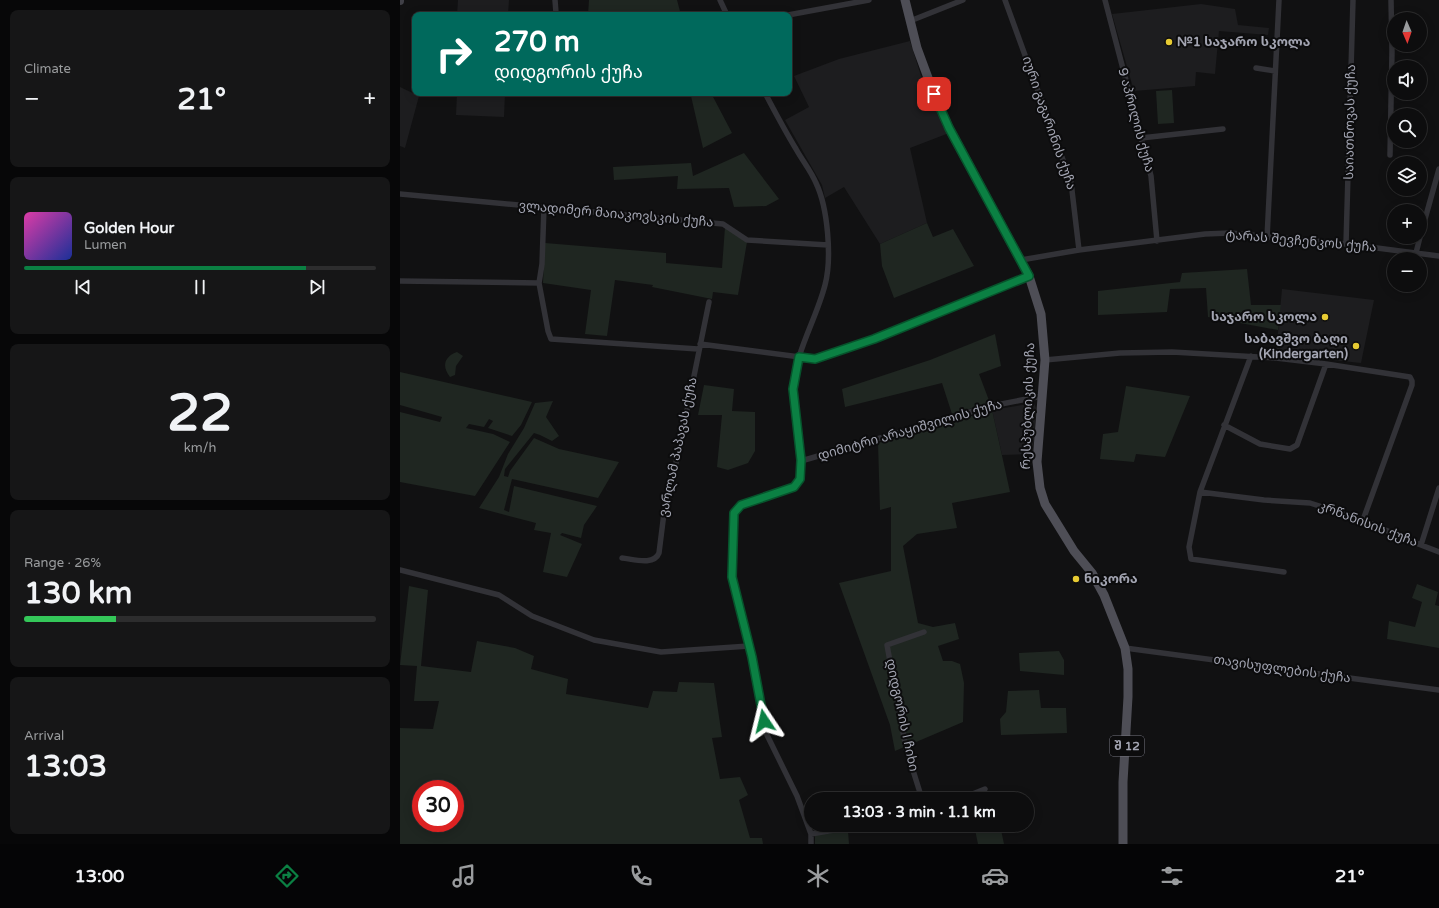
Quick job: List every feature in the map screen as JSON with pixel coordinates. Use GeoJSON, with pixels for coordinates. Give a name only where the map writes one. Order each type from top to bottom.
{"type":"FeatureCollection","features":[{"type":"Feature","properties":{"kind":"main road","name":"რესპუბლიკის ქუჩა"},"geometry":{"type":"LineString","coordinates":[[905,0],[922,61],[949,128],[1022,260],[1029,276],[1041,314],[1045,360],[1037,462],[1038,477],[1045,504],[1074,552],[1095,578],[1104,595],[1125,648],[1128,669],[1128,690],[1123,782],[1123,844]]}},
{"type":"Feature","properties":{"kind":"street"},"geometry":{"type":"LineString","coordinates":[[554,0],[556,12]]}},
{"type":"Feature","properties":{"kind":"street"},"geometry":{"type":"LineString","coordinates":[[720,0],[726,12]]}},
{"type":"Feature","properties":{"kind":"street"},"geometry":{"type":"LineString","coordinates":[[792,14],[869,0]]}},
{"type":"Feature","properties":{"kind":"street"},"geometry":{"type":"LineString","coordinates":[[910,21],[963,0]]}},
{"type":"Feature","properties":{"kind":"street","name":"იური გაგარინის ქუჩა"},"geometry":{"type":"LineString","coordinates":[[1006,0],[1071,182],[1079,250]]}},
{"type":"Feature","properties":{"kind":"street","name":"9 აპრილის ქუჩა"},"geometry":{"type":"LineString","coordinates":[[1105,0],[1151,176],[1157,241]]}},
{"type":"Feature","properties":{"kind":"street"},"geometry":{"type":"LineString","coordinates":[[1267,238],[1279,0]]}},
{"type":"Feature","properties":{"kind":"street","name":"საიათნოვას ქუჩა"},"geometry":{"type":"LineString","coordinates":[[1346,244],[1352,0]]}},
{"type":"Feature","properties":{"kind":"street"},"geometry":{"type":"LineString","coordinates":[[1390,155],[1392,51],[1391,0]]}},
{"type":"Feature","properties":{"kind":"street"},"geometry":{"type":"LineString","coordinates":[[1256,68],[1275,71]]}},
{"type":"Feature","properties":{"kind":"street"},"geometry":{"type":"LineString","coordinates":[[766,96],[780,124],[816,183],[822,203],[829,260],[825,283],[799,357],[793,389],[801,460],[800,479],[794,487],[741,505],[734,513],[732,577],[749,646],[767,736],[797,796],[811,834],[811,844]]}},
{"type":"Feature","properties":{"kind":"street"},"geometry":{"type":"LineString","coordinates":[[1141,138],[1223,129]]}},
{"type":"Feature","properties":{"kind":"street"},"geometry":{"type":"LineString","coordinates":[[1427,212],[1439,169]]}},
{"type":"Feature","properties":{"kind":"street","name":"ვლადიმერ მაიაკოვსკის ქუჩა"},"geometry":{"type":"LineString","coordinates":[[400,194],[723,224],[748,240],[828,245]]}},
{"type":"Feature","properties":{"kind":"street"},"geometry":{"type":"LineString","coordinates":[[544,207],[542,264],[539,283],[548,332],[551,339],[699,346],[815,359],[874,339],[1029,276]]}},
{"type":"Feature","properties":{"kind":"street","name":"ტარას შევჩენკოს ქუჩა"},"geometry":{"type":"LineString","coordinates":[[1022,260],[1079,250],[1205,234],[1230,233],[1267,238],[1346,244],[1408,252]]}},
{"type":"Feature","properties":{"kind":"street","name":"ტარას შევჩენკოს ქუჩა"},"geometry":{"type":"LineString","coordinates":[[1427,254],[1439,256]]}},
{"type":"Feature","properties":{"kind":"street"},"geometry":{"type":"LineString","coordinates":[[400,281],[539,283]]}},
{"type":"Feature","properties":{"kind":"street","name":"ვარლამ პაპავას ქუჩა"},"geometry":{"type":"LineString","coordinates":[[622,558],[652,561],[658,557],[664,513],[679,450],[709,302]]}},
{"type":"Feature","properties":{"kind":"street"},"geometry":{"type":"LineString","coordinates":[[1045,360],[1120,353],[1172,352],[1251,356],[1326,364],[1410,377],[1412,381],[1363,520]]}},
{"type":"Feature","properties":{"kind":"street"},"geometry":{"type":"LineString","coordinates":[[1251,356],[1200,492],[1189,547],[1191,559],[1284,572]]}},
{"type":"Feature","properties":{"kind":"street"},"geometry":{"type":"LineString","coordinates":[[1224,425],[1260,444],[1290,449],[1295,448],[1326,364]]}},
{"type":"Feature","properties":{"kind":"street","name":"დიმიტრი არაყიშვილის ქუჩა"},"geometry":{"type":"LineString","coordinates":[[801,460],[991,406],[1042,396]]}},
{"type":"Feature","properties":{"kind":"street"},"geometry":{"type":"LineString","coordinates":[[1421,545],[1439,488]]}},
{"type":"Feature","properties":{"kind":"street","name":"კრწანისის ქუჩა"},"geometry":{"type":"LineString","coordinates":[[1200,492],[1264,500],[1310,503],[1363,520],[1439,552]]}},
{"type":"Feature","properties":{"kind":"street"},"geometry":{"type":"LineString","coordinates":[[400,570],[500,595],[532,616],[594,640],[661,652],[749,646]]}},
{"type":"Feature","properties":{"kind":"street","name":"დიდგორის I ჩიხი"},"geometry":{"type":"LineString","coordinates":[[920,792],[906,748],[887,645],[924,632]]}},
{"type":"Feature","properties":{"kind":"street","name":"თავისუფლების ქუჩა"},"geometry":{"type":"LineString","coordinates":[[1125,648],[1439,690]]}},
{"type":"Feature","properties":{"kind":"street"},"geometry":{"type":"LineString","coordinates":[[978,792],[985,789]]}},
{"type":"Feature","properties":{"kind":"street"},"geometry":{"type":"LineString","coordinates":[[811,834],[823,832]]}},
{"type":"Feature","properties":{"kind":"shaded area"},"geometry":{"type":"Polygon","coordinates":[[[458,0],[509,0],[508,12],[457,12],[458,0]]]}},
{"type":"Feature","properties":{"kind":"shaded area"},"geometry":{"type":"Polygon","coordinates":[[[589,0],[677,0],[680,12],[588,12],[589,0]]]}},
{"type":"Feature","properties":{"kind":"shaded area","name":"№1 საჯარო სკოლა"},"geometry":{"type":"Polygon","coordinates":[[[1201,4],[1235,9],[1238,25],[1269,28],[1268,35],[1219,31],[1215,74],[1196,72],[1195,86],[1134,91],[1112,14],[1201,4]]]}},
{"type":"Feature","properties":{"kind":"shaded area"},"geometry":{"type":"Polygon","coordinates":[[[910,41],[922,79],[949,133],[910,148],[927,223],[880,244],[844,187],[825,198],[822,185],[785,120],[809,107],[794,76],[839,59],[910,41]]]}},
{"type":"Feature","properties":{"kind":"shaded area"},"geometry":{"type":"Polygon","coordinates":[[[400,87],[412,93],[412,96],[419,96],[405,148],[400,146],[400,87]]]}},
{"type":"Feature","properties":{"kind":"shaded area"},"geometry":{"type":"Polygon","coordinates":[[[1172,90],[1174,123],[1158,124],[1156,91],[1172,90]]]}},
{"type":"Feature","properties":{"kind":"shaded area"},"geometry":{"type":"Polygon","coordinates":[[[457,96],[505,96],[504,117],[456,115],[457,96]]]}},
{"type":"Feature","properties":{"kind":"shaded area"},"geometry":{"type":"Polygon","coordinates":[[[656,96],[691,96],[656,97],[656,96]]]}},
{"type":"Feature","properties":{"kind":"shaded area"},"geometry":{"type":"Polygon","coordinates":[[[691,96],[713,96],[732,133],[703,148],[691,96]]]}},
{"type":"Feature","properties":{"kind":"shaded area"},"geometry":{"type":"Polygon","coordinates":[[[744,153],[779,199],[766,206],[734,207],[729,188],[677,189],[678,176],[614,180],[613,167],[691,163],[693,176],[744,153]]]}},
{"type":"Feature","properties":{"kind":"shaded area"},"geometry":{"type":"Polygon","coordinates":[[[927,223],[933,237],[953,229],[974,266],[894,298],[882,266],[880,244],[927,223]]]}},
{"type":"Feature","properties":{"kind":"shaded area"},"geometry":{"type":"Polygon","coordinates":[[[725,227],[747,242],[738,295],[713,292],[712,299],[652,287],[653,285],[615,280],[607,336],[585,334],[591,290],[543,283],[545,243],[666,253],[666,263],[722,268],[725,227]]]}},
{"type":"Feature","properties":{"kind":"shaded area"},"geometry":{"type":"Polygon","coordinates":[[[1247,269],[1251,305],[1281,305],[1278,330],[1208,317],[1206,288],[1170,289],[1167,312],[1098,315],[1098,291],[1180,282],[1182,273],[1247,269]]]}},
{"type":"Feature","properties":{"kind":"shaded area","name":"საჯარო სკოლა"},"geometry":{"type":"Polygon","coordinates":[[[1282,289],[1374,300],[1361,363],[1276,354],[1282,289]]]}},
{"type":"Feature","properties":{"kind":"shaded area"},"geometry":{"type":"Polygon","coordinates":[[[995,334],[1001,366],[979,374],[990,403],[952,414],[942,383],[845,407],[842,389],[930,360],[995,334]]]}},
{"type":"Feature","properties":{"kind":"shaded area"},"geometry":{"type":"Polygon","coordinates":[[[457,352],[463,356],[456,366],[455,375],[450,377],[447,373],[445,365],[447,359],[457,352]]]}},
{"type":"Feature","properties":{"kind":"shaded area"},"geometry":{"type":"Polygon","coordinates":[[[400,372],[532,402],[521,425],[512,436],[488,428],[493,421],[489,419],[484,427],[469,424],[466,428],[493,434],[510,442],[475,496],[400,482],[400,412],[440,422],[442,417],[400,405],[400,372]]]}},
{"type":"Feature","properties":{"kind":"shaded area"},"geometry":{"type":"Polygon","coordinates":[[[704,385],[734,389],[732,411],[755,412],[755,451],[748,463],[728,470],[717,467],[722,415],[698,415],[704,385]]]}},
{"type":"Feature","properties":{"kind":"shaded area"},"geometry":{"type":"Polygon","coordinates":[[[1126,386],[1190,396],[1165,457],[1136,454],[1134,462],[1100,459],[1103,434],[1118,432],[1126,386]]]}},
{"type":"Feature","properties":{"kind":"shaded area"},"geometry":{"type":"Polygon","coordinates":[[[553,401],[546,417],[559,436],[552,441],[534,433],[505,469],[504,476],[508,477],[510,471],[534,438],[559,449],[619,462],[598,498],[512,479],[504,510],[509,512],[514,486],[597,506],[584,525],[581,538],[562,533],[560,535],[582,544],[567,577],[543,572],[551,533],[534,530],[536,523],[479,508],[499,477],[508,454],[524,428],[535,403],[553,401]]]}},
{"type":"Feature","properties":{"kind":"shaded area"},"geometry":{"type":"Polygon","coordinates":[[[1034,403],[1036,408],[1033,454],[1002,455],[992,410],[1034,403]]]}},
{"type":"Feature","properties":{"kind":"shaded area"},"geometry":{"type":"Polygon","coordinates":[[[992,410],[1010,492],[952,503],[957,528],[917,534],[903,546],[918,623],[933,627],[955,623],[959,639],[938,646],[943,661],[952,661],[960,664],[964,683],[963,722],[895,751],[890,725],[839,583],[891,571],[891,507],[880,510],[878,443],[992,410]]]}},
{"type":"Feature","properties":{"kind":"shaded area"},"geometry":{"type":"Polygon","coordinates":[[[1417,584],[1438,592],[1435,605],[1439,606],[1439,648],[1387,639],[1389,621],[1415,627],[1422,602],[1412,598],[1417,584]]]}},
{"type":"Feature","properties":{"kind":"shaded area"},"geometry":{"type":"Polygon","coordinates":[[[409,586],[428,590],[421,666],[471,672],[477,641],[515,648],[534,656],[531,669],[568,679],[566,694],[648,708],[653,691],[677,692],[679,682],[714,683],[722,737],[712,738],[720,779],[740,777],[748,795],[739,800],[750,838],[762,838],[763,844],[400,844],[400,728],[433,729],[439,701],[414,701],[417,666],[400,665],[409,586]]]}},
{"type":"Feature","properties":{"kind":"shaded area"},"geometry":{"type":"Polygon","coordinates":[[[1059,651],[1064,660],[1064,675],[1020,671],[1019,653],[1059,651]]]}},
{"type":"Feature","properties":{"kind":"shaded area"},"geometry":{"type":"Polygon","coordinates":[[[1039,690],[1041,708],[1066,708],[1067,733],[1001,735],[1000,719],[1006,712],[1008,691],[1039,690]]]}},
{"type":"Feature","properties":{"kind":"shaded area"},"geometry":{"type":"Polygon","coordinates":[[[848,832],[849,844],[815,844],[815,835],[848,832]]]}},
{"type":"Feature","properties":{"kind":"shaded area"},"geometry":{"type":"Polygon","coordinates":[[[975,832],[1001,832],[1004,844],[978,844],[975,832]]]}},
{"type":"Feature","properties":{"kind":"place","name":"№1 საჯარო სკოლა"},"geometry":{"type":"Point","coordinates":[1169,42]}},
{"type":"Feature","properties":{"kind":"place","name":"საჯარო სკოლა"},"geometry":{"type":"Point","coordinates":[1325,317]}},
{"type":"Feature","properties":{"kind":"place","name":"საბავშვო ბაღი (Kindergarten)"},"geometry":{"type":"Point","coordinates":[1356,346]}},
{"type":"Feature","properties":{"kind":"place","name":"ნიკორა"},"geometry":{"type":"Point","coordinates":[1076,579]}},
{"type":"Feature","properties":{"kind":"route"},"geometry":{"type":"LineString","coordinates":[[764,721],[757,679],[732,577],[734,513],[741,505],[794,487],[800,479],[801,460],[793,389],[799,357],[815,359],[874,339],[1029,276],[1022,260],[949,128],[934,94]]}}]}
